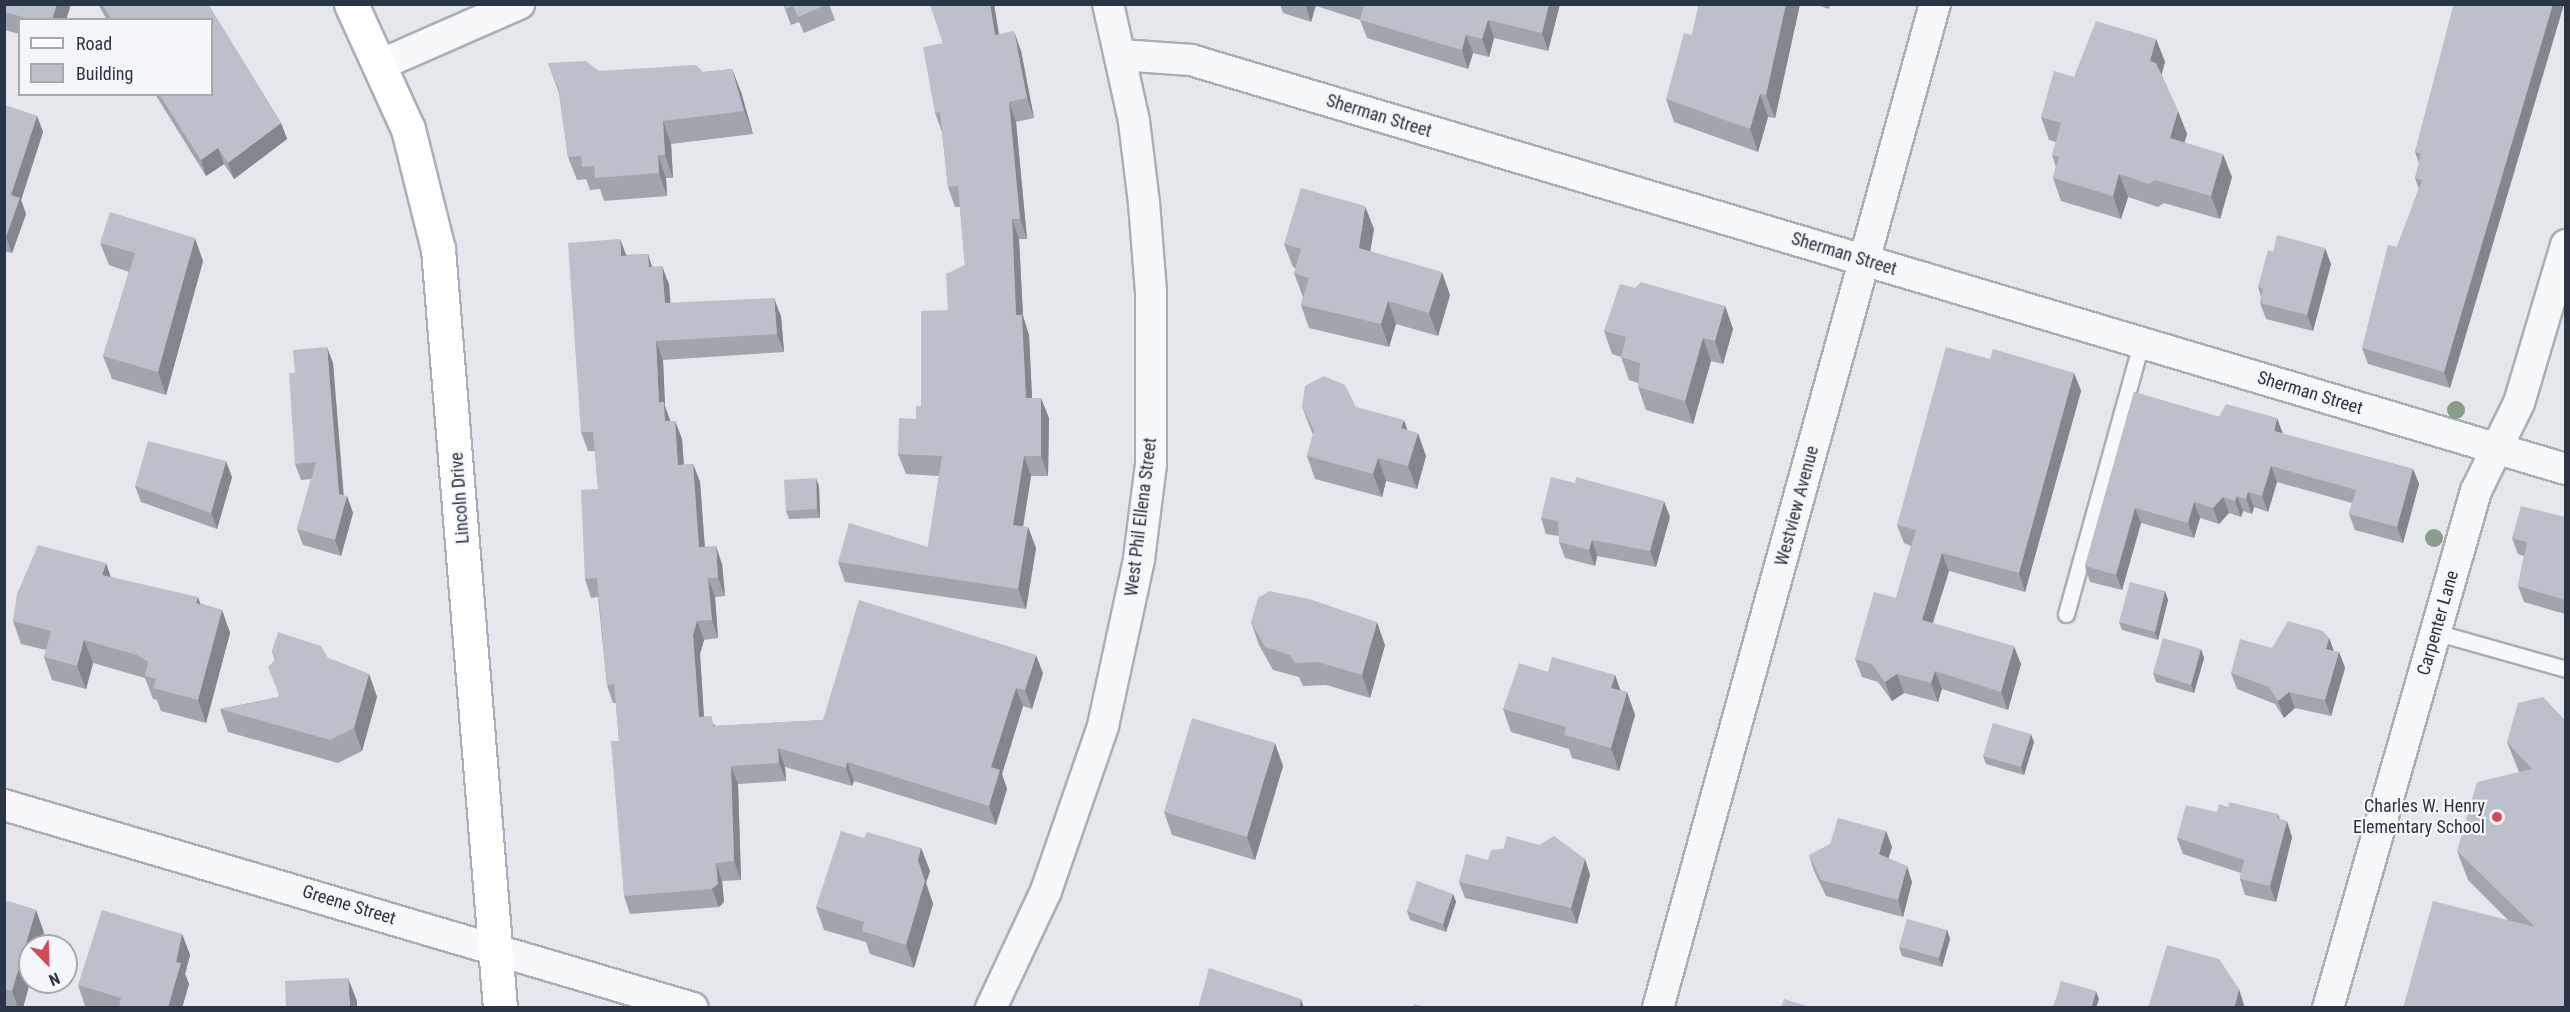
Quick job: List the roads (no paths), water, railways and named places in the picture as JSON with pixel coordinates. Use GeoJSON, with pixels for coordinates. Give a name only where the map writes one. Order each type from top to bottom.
{"type":"FeatureCollection","features":[{"type":"Feature","properties":{"kind":"main road","name":"Lincoln Drive"},"geometry":{"type":"LineString","coordinates":[[351,4],[382,64],[425,184],[438,249],[500,1008]]}},
{"type":"Feature","properties":{"kind":"street"},"geometry":{"type":"LineString","coordinates":[[382,64],[519,4]]}},
{"type":"Feature","properties":{"kind":"street","name":"West Phil Ellena Street"},"geometry":{"type":"LineString","coordinates":[[991,1008],[1077,809],[1122,649],[1139,559],[1150,464],[1151,292],[1134,121],[1108,4]]}},
{"type":"Feature","properties":{"kind":"street","name":"Westview Avenue"},"geometry":{"type":"LineString","coordinates":[[1658,1008],[1935,4]]}},
{"type":"Feature","properties":{"kind":"street","name":"Sherman Street"},"geometry":{"type":"LineString","coordinates":[[1121,55],[1191,60],[2565,469]]}},
{"type":"Feature","properties":{"kind":"street","name":"Carpenter Lane"},"geometry":{"type":"LineString","coordinates":[[2328,1008],[2476,491],[2519,403],[2565,245]]}},
{"type":"Feature","properties":{"kind":"street","name":"Greene Street"},"geometry":{"type":"LineString","coordinates":[[4,805],[693,1008]]}},
{"type":"Feature","properties":{"kind":"lane"},"geometry":{"type":"LineString","coordinates":[[2066,614],[2141,343]]}},
{"type":"Feature","properties":{"kind":"lane"},"geometry":{"type":"LineString","coordinates":[[2435,632],[2565,669]]}},
{"type":"Feature","properties":{"kind":"place","name":"Charles W. Henry Elementary School"},"geometry":{"type":"Point","coordinates":[2497,817]}}]}
